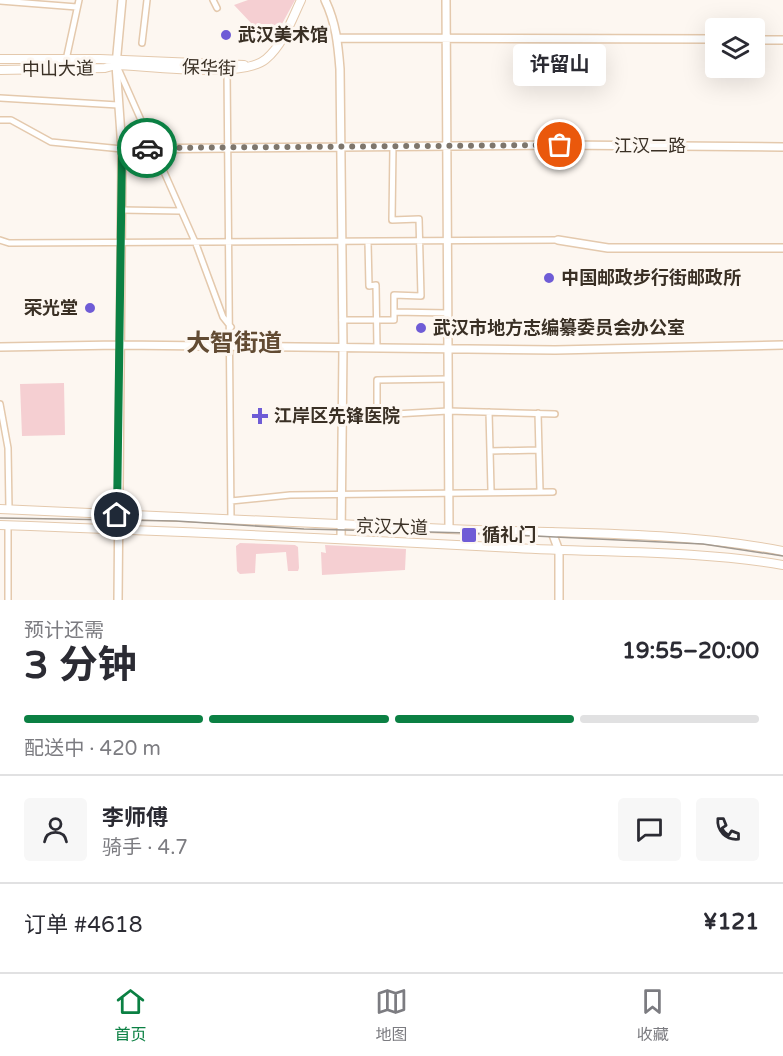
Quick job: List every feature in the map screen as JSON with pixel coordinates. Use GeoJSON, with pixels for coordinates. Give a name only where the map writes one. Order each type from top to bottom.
{"type":"FeatureCollection","features":[{"type":"Feature","properties":{"kind":"main road","name":"保华街"},"geometry":{"type":"LineString","coordinates":[[117,62],[241,66],[250,63],[263,57],[272,47],[296,0]]}},
{"type":"Feature","properties":{"kind":"main road","name":"保华街"},"geometry":{"type":"LineString","coordinates":[[117,62],[245,70],[265,61],[276,50],[301,0]]}},
{"type":"Feature","properties":{"kind":"main road","name":"中山大道"},"geometry":{"type":"LineString","coordinates":[[0,59],[117,62]]}},
{"type":"Feature","properties":{"kind":"main road","name":"中山大道"},"geometry":{"type":"LineString","coordinates":[[0,70],[105,68],[117,62]]}},
{"type":"Feature","properties":{"kind":"main road","name":"京汉大道"},"geometry":{"type":"LineString","coordinates":[[0,509],[722,540],[783,551]]}},
{"type":"Feature","properties":{"kind":"main road","name":"京汉大道"},"geometry":{"type":"LineString","coordinates":[[4,525],[559,551],[727,555],[783,564]]}},
{"type":"Feature","properties":{"kind":"street"},"geometry":{"type":"LineString","coordinates":[[66,60],[79,0]]}},
{"type":"Feature","properties":{"kind":"street"},"geometry":{"type":"LineString","coordinates":[[118,600],[122,149],[117,62],[122,0]]}},
{"type":"Feature","properties":{"kind":"street"},"geometry":{"type":"LineString","coordinates":[[142,43],[147,0]]}},
{"type":"Feature","properties":{"kind":"street"},"geometry":{"type":"LineString","coordinates":[[213,0],[217,8]]}},
{"type":"Feature","properties":{"kind":"street"},"geometry":{"type":"LineString","coordinates":[[325,0],[338,38],[343,348],[341,539]]}},
{"type":"Feature","properties":{"kind":"street"},"geometry":{"type":"LineString","coordinates":[[446,0],[449,529]]}},
{"type":"Feature","properties":{"kind":"street"},"geometry":{"type":"LineString","coordinates":[[0,1],[77,7]]}},
{"type":"Feature","properties":{"kind":"street"},"geometry":{"type":"LineString","coordinates":[[338,38],[705,39]]}},
{"type":"Feature","properties":{"kind":"street"},"geometry":{"type":"LineString","coordinates":[[765,40],[783,40]]}},
{"type":"Feature","properties":{"kind":"street"},"geometry":{"type":"LineString","coordinates":[[117,62],[151,148],[196,244],[223,317],[231,327]]}},
{"type":"Feature","properties":{"kind":"street"},"geometry":{"type":"LineString","coordinates":[[228,70],[231,244],[231,520]]}},
{"type":"Feature","properties":{"kind":"street"},"geometry":{"type":"LineString","coordinates":[[0,98],[118,105]]}},
{"type":"Feature","properties":{"kind":"street"},"geometry":{"type":"LineString","coordinates":[[0,120],[10,120],[51,142],[122,149]]}},
{"type":"Feature","properties":{"kind":"street"},"geometry":{"type":"LineString","coordinates":[[342,320],[394,320],[394,295],[421,296],[419,219],[392,220],[393,146]]}},
{"type":"Feature","properties":{"kind":"street","name":"江汉二路"},"geometry":{"type":"LineString","coordinates":[[122,149],[393,146],[783,147]]}},
{"type":"Feature","properties":{"kind":"street"},"geometry":{"type":"LineString","coordinates":[[121,210],[180,211]]}},
{"type":"Feature","properties":{"kind":"street"},"geometry":{"type":"LineString","coordinates":[[0,240],[9,243],[121,245],[558,240],[608,248],[783,248]]}},
{"type":"Feature","properties":{"kind":"street"},"geometry":{"type":"LineString","coordinates":[[368,242],[369,286],[376,285],[377,348]]}},
{"type":"Feature","properties":{"kind":"street"},"geometry":{"type":"LineString","coordinates":[[394,312],[448,313]]}},
{"type":"Feature","properties":{"kind":"street"},"geometry":{"type":"LineString","coordinates":[[0,347],[119,345],[555,350],[783,345]]}},
{"type":"Feature","properties":{"kind":"street"},"geometry":{"type":"LineString","coordinates":[[377,415],[377,380],[448,380]]}},
{"type":"Feature","properties":{"kind":"street"},"geometry":{"type":"LineString","coordinates":[[0,404],[8,465],[9,509]]}},
{"type":"Feature","properties":{"kind":"street"},"geometry":{"type":"LineString","coordinates":[[342,417],[448,411],[555,414]]}},
{"type":"Feature","properties":{"kind":"street"},"geometry":{"type":"LineString","coordinates":[[489,412],[491,490]]}},
{"type":"Feature","properties":{"kind":"street"},"geometry":{"type":"LineString","coordinates":[[538,413],[540,491]]}},
{"type":"Feature","properties":{"kind":"street"},"geometry":{"type":"LineString","coordinates":[[490,451],[539,450]]}},
{"type":"Feature","properties":{"kind":"street"},"geometry":{"type":"LineString","coordinates":[[0,464],[8,465]]}},
{"type":"Feature","properties":{"kind":"street"},"geometry":{"type":"LineString","coordinates":[[231,501],[290,495],[491,490],[553,492]]}},
{"type":"Feature","properties":{"kind":"street"},"geometry":{"type":"LineString","coordinates":[[4,525],[8,600]]}},
{"type":"Feature","properties":{"kind":"street"},"geometry":{"type":"LineString","coordinates":[[552,531],[559,551],[559,600]]}},
{"type":"Feature","properties":{"kind":"shaded area"},"geometry":{"type":"Polygon","coordinates":[[[248,0],[295,0],[271,44],[234,5],[248,0]]]}},
{"type":"Feature","properties":{"kind":"shaded area"},"geometry":{"type":"Polygon","coordinates":[[[64,383],[65,435],[22,436],[20,384],[64,383]]]}},
{"type":"Feature","properties":{"kind":"shaded area"},"geometry":{"type":"Polygon","coordinates":[[[240,543],[295,545],[298,547],[298,571],[288,571],[286,552],[256,554],[255,573],[240,574],[237,571],[236,546],[240,543]]]}},
{"type":"Feature","properties":{"kind":"shaded area"},"geometry":{"type":"Polygon","coordinates":[[[325,545],[406,549],[405,570],[322,575],[321,552],[326,553],[325,545]]]}},
{"type":"Feature","properties":{"kind":"railway"},"geometry":{"type":"LineString","coordinates":[[0,518],[176,521],[304,529],[470,533],[703,544],[783,556]]}},
{"type":"Feature","properties":{"kind":"way so far"},"geometry":{"type":"LineString","coordinates":[[147,148],[560,145]]}},
{"type":"Feature","properties":{"kind":"place","name":"武汉美术馆"},"geometry":{"type":"Point","coordinates":[226,35]}},
{"type":"Feature","properties":{"kind":"place","name":"许留山"},"geometry":{"type":"Point","coordinates":[560,145]}},
{"type":"Feature","properties":{"kind":"place","name":"中国邮政步行街邮政所"},"geometry":{"type":"Point","coordinates":[549,278]}},
{"type":"Feature","properties":{"kind":"place","name":"荣光堂"},"geometry":{"type":"Point","coordinates":[90,308]}},
{"type":"Feature","properties":{"kind":"place","name":"武汉市地方志编纂委员会办公室"},"geometry":{"type":"Point","coordinates":[421,328]}},
{"type":"Feature","properties":{"kind":"place","name":"江岸区先锋医院"},"geometry":{"type":"Point","coordinates":[260,416]}},
{"type":"Feature","properties":{"kind":"place","name":"循礼门"},"geometry":{"type":"Point","coordinates":[469,535]}},
{"type":"Feature","properties":{"kind":"district","name":"大智街道"},"geometry":{"type":"Point","coordinates":[234,343]}},
{"type":"Feature","properties":{"kind":"route"},"geometry":{"type":"LineString","coordinates":[[117,515],[122,149],[147,148]]}}]}
